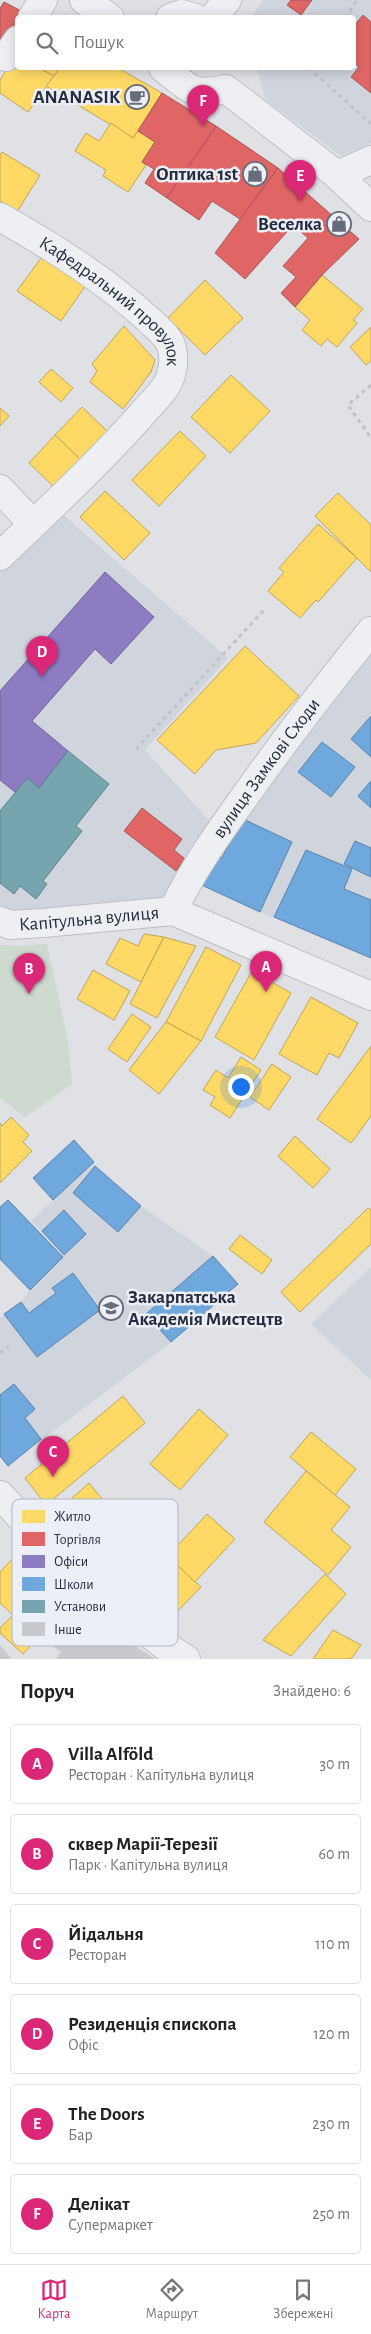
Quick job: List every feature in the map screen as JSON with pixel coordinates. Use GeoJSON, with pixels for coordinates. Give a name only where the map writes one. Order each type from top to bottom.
{"type":"FeatureCollection","features":[{"type":"Feature","properties":{"kind":"street"},"geometry":{"type":"LineString","coordinates":[[34,15],[43,0]]}},
{"type":"Feature","properties":{"kind":"street"},"geometry":{"type":"LineString","coordinates":[[84,0],[106,15]]}},
{"type":"Feature","properties":{"kind":"street"},"geometry":{"type":"LineString","coordinates":[[215,15],[227,0]]}},
{"type":"Feature","properties":{"kind":"street"},"geometry":{"type":"LineString","coordinates":[[166,70],[190,89],[206,94],[229,78],[371,207]]}},
{"type":"Feature","properties":{"kind":"street"},"geometry":{"type":"LineString","coordinates":[[337,175],[371,160]]}},
{"type":"Feature","properties":{"kind":"street","name":"Кафедральний провулок"},"geometry":{"type":"LineString","coordinates":[[0,217],[54,248],[101,280],[130,302],[164,335],[172,347],[171,376],[159,395],[102,458],[0,556]]}},
{"type":"Feature","properties":{"kind":"street"},"geometry":{"type":"LineString","coordinates":[[0,489],[34,524]]}},
{"type":"Feature","properties":{"kind":"street","name":"вулиця Замкові Сходи"},"geometry":{"type":"LineString","coordinates":[[173,911],[185,884],[212,843],[302,717],[371,631]]}},
{"type":"Feature","properties":{"kind":"street","name":"Капітульна вулиця"},"geometry":{"type":"LineString","coordinates":[[0,921],[10,925],[173,911],[371,996]]}},
{"type":"Feature","properties":{"kind":"street"},"geometry":{"type":"LineString","coordinates":[[0,1495],[12,1508]]}},
{"type":"Feature","properties":{"kind":"street"},"geometry":{"type":"LineString","coordinates":[[166,1646],[186,1659]]}},
{"type":"Feature","properties":{"kind":"path"},"geometry":{"type":"LineString","coordinates":[[347,15],[357,0]]}},
{"type":"Feature","properties":{"kind":"path"},"geometry":{"type":"LineString","coordinates":[[312,70],[371,124]]}},
{"type":"Feature","properties":{"kind":"path"},"geometry":{"type":"LineString","coordinates":[[371,385],[348,405],[371,438]]}},
{"type":"Feature","properties":{"kind":"path"},"geometry":{"type":"LineString","coordinates":[[136,749],[264,610]]}},
{"type":"Feature","properties":{"kind":"path"},"geometry":{"type":"LineString","coordinates":[[0,1353],[9,1346]]}},
{"type":"Feature","properties":{"kind":"shaded area"},"geometry":{"type":"Polygon","coordinates":[[[263,0],[371,0],[371,143],[341,156],[265,99],[258,70],[356,70],[356,15],[253,15],[263,0]]]}},
{"type":"Feature","properties":{"kind":"shaded area"},"geometry":{"type":"Polygon","coordinates":[[[61,513],[228,658],[145,750],[213,825],[171,901],[65,914],[0,912],[0,567],[61,513]]]}},
{"type":"Feature","properties":{"kind":"shaded area"},"geometry":{"type":"Polygon","coordinates":[[[371,644],[371,958],[260,912],[210,852],[371,644]]]}},
{"type":"Feature","properties":{"kind":"shaded area"},"geometry":{"type":"Polygon","coordinates":[[[47,944],[68,1041],[72,1084],[25,1117],[0,1098],[0,945],[47,944]]]}},
{"type":"Feature","properties":{"kind":"shaded area","name":"Закарпатська Академія Мистецтв"},"geometry":{"type":"Polygon","coordinates":[[[94,1162],[95,1166],[141,1206],[213,1256],[238,1284],[171,1342],[8,1466],[0,1456],[0,1318],[21,1302],[64,1255],[31,1221],[94,1162]]]}},
{"type":"Feature","properties":{"kind":"shaded area"},"geometry":{"type":"Polygon","coordinates":[[[371,1267],[371,1380],[311,1324],[371,1267]]]}},
{"type":"Feature","properties":{"kind":"building: Житло"},"geometry":{"type":"Polygon","coordinates":[[[15,56],[15,70],[43,70],[54,76],[28,112],[0,93],[0,80],[15,56]]]}},
{"type":"Feature","properties":{"kind":"building: Житло"},"geometry":{"type":"Polygon","coordinates":[[[43,70],[58,70],[54,76],[43,70]]]}},
{"type":"Feature","properties":{"kind":"building: Житло"},"geometry":{"type":"Polygon","coordinates":[[[58,70],[122,70],[162,93],[133,138],[46,86],[58,70]]]}},
{"type":"Feature","properties":{"kind":"building: Житло"},"geometry":{"type":"Polygon","coordinates":[[[111,123],[133,138],[138,131],[155,142],[142,162],[146,165],[128,192],[103,176],[106,170],[75,151],[86,133],[99,141],[111,123]]]}},
{"type":"Feature","properties":{"kind":"building: Житло"},"geometry":{"type":"Polygon","coordinates":[[[2,152],[40,175],[17,212],[0,201],[0,155],[2,152]]]}},
{"type":"Feature","properties":{"kind":"building: Житло"},"geometry":{"type":"Polygon","coordinates":[[[44,254],[86,285],[61,321],[17,291],[44,254]]]}},
{"type":"Feature","properties":{"kind":"building: Житло"},"geometry":{"type":"Polygon","coordinates":[[[322,275],[363,309],[353,320],[357,323],[337,347],[327,339],[321,346],[302,330],[310,320],[295,307],[322,275]]]}},
{"type":"Feature","properties":{"kind":"building: Житло"},"geometry":{"type":"Polygon","coordinates":[[[205,280],[243,318],[205,355],[168,318],[205,280]]]}},
{"type":"Feature","properties":{"kind":"building: Житло"},"geometry":{"type":"Polygon","coordinates":[[[124,326],[155,360],[151,372],[123,409],[90,382],[97,371],[92,364],[124,326]]]}},
{"type":"Feature","properties":{"kind":"building: Житло"},"geometry":{"type":"Polygon","coordinates":[[[371,327],[371,361],[366,365],[350,347],[371,327]]]}},
{"type":"Feature","properties":{"kind":"building: Житло"},"geometry":{"type":"Polygon","coordinates":[[[51,369],[73,388],[61,402],[39,382],[51,369]]]}},
{"type":"Feature","properties":{"kind":"building: Житло"},"geometry":{"type":"Polygon","coordinates":[[[231,375],[270,411],[230,453],[191,417],[231,375]]]}},
{"type":"Feature","properties":{"kind":"building: Житло"},"geometry":{"type":"Polygon","coordinates":[[[82,407],[109,433],[82,461],[55,435],[82,407]]]}},
{"type":"Feature","properties":{"kind":"building: Житло"},"geometry":{"type":"Polygon","coordinates":[[[0,408],[9,416],[0,426],[0,408]]]}},
{"type":"Feature","properties":{"kind":"building: Житло"},"geometry":{"type":"Polygon","coordinates":[[[180,431],[206,456],[159,506],[132,480],[180,431]]]}},
{"type":"Feature","properties":{"kind":"building: Житло"},"geometry":{"type":"Polygon","coordinates":[[[55,435],[82,461],[56,489],[29,463],[55,435]]]}},
{"type":"Feature","properties":{"kind":"building: Житло"},"geometry":{"type":"Polygon","coordinates":[[[105,491],[150,533],[124,560],[80,517],[105,491]]]}},
{"type":"Feature","properties":{"kind":"building: Житло"},"geometry":{"type":"Polygon","coordinates":[[[338,493],[371,525],[371,572],[315,516],[338,493]]]}},
{"type":"Feature","properties":{"kind":"building: Житло"},"geometry":{"type":"Polygon","coordinates":[[[318,524],[357,558],[318,602],[316,600],[300,618],[268,591],[284,572],[279,568],[318,524]]]}},
{"type":"Feature","properties":{"kind":"building: Житло"},"geometry":{"type":"Polygon","coordinates":[[[245,646],[299,696],[256,743],[216,750],[195,774],[157,740],[245,646]]]}},
{"type":"Feature","properties":{"kind":"building: Житло"},"geometry":{"type":"Polygon","coordinates":[[[144,934],[164,937],[141,982],[106,964],[120,938],[138,946],[144,934]]]}},
{"type":"Feature","properties":{"kind":"building: Житло"},"geometry":{"type":"Polygon","coordinates":[[[164,937],[196,946],[157,1018],[130,1004],[164,937]]]}},
{"type":"Feature","properties":{"kind":"building: Житло"},"geometry":{"type":"Polygon","coordinates":[[[206,947],[241,965],[201,1041],[166,1022],[206,947]]]}},
{"type":"Feature","properties":{"kind":"building: Житло"},"geometry":{"type":"Polygon","coordinates":[[[93,970],[130,991],[114,1020],[77,999],[93,970]]]}},
{"type":"Feature","properties":{"kind":"building: Житло"},"geometry":{"type":"Polygon","coordinates":[[[252,971],[291,993],[254,1060],[215,1037],[252,971]]]}},
{"type":"Feature","properties":{"kind":"building: Житло"},"geometry":{"type":"Polygon","coordinates":[[[311,997],[358,1023],[339,1058],[329,1053],[317,1075],[279,1054],[311,997]]]}},
{"type":"Feature","properties":{"kind":"building: Житло"},"geometry":{"type":"Polygon","coordinates":[[[132,1014],[151,1027],[127,1062],[108,1049],[132,1014]]]}},
{"type":"Feature","properties":{"kind":"building: Житло"},"geometry":{"type":"Polygon","coordinates":[[[166,1022],[201,1041],[159,1094],[129,1070],[166,1022]]]}},
{"type":"Feature","properties":{"kind":"building: Житло"},"geometry":{"type":"Polygon","coordinates":[[[371,1046],[371,1116],[351,1143],[317,1119],[371,1046]]]}},
{"type":"Feature","properties":{"kind":"building: Житло"},"geometry":{"type":"Polygon","coordinates":[[[241,1057],[261,1070],[230,1118],[210,1105],[215,1097],[203,1090],[216,1070],[228,1078],[241,1057]]]}},
{"type":"Feature","properties":{"kind":"building: Житло"},"geometry":{"type":"Polygon","coordinates":[[[272,1064],[291,1077],[269,1110],[250,1097],[272,1064]]]}},
{"type":"Feature","properties":{"kind":"building: Житло"},"geometry":{"type":"Polygon","coordinates":[[[11,1117],[29,1135],[23,1142],[32,1151],[0,1183],[0,1123],[2,1126],[11,1117]]]}},
{"type":"Feature","properties":{"kind":"building: Житло"},"geometry":{"type":"Polygon","coordinates":[[[295,1136],[330,1169],[313,1188],[278,1156],[295,1136]]]}},
{"type":"Feature","properties":{"kind":"building: Житло"},"geometry":{"type":"Polygon","coordinates":[[[368,1208],[371,1210],[371,1244],[300,1312],[281,1292],[368,1208]]]}},
{"type":"Feature","properties":{"kind":"building: Житло"},"geometry":{"type":"Polygon","coordinates":[[[240,1235],[272,1260],[262,1274],[229,1249],[240,1235]]]}},
{"type":"Feature","properties":{"kind":"building: Житло"},"geometry":{"type":"Polygon","coordinates":[[[123,1396],[145,1423],[53,1499],[41,1499],[25,1478],[123,1396]]]}},
{"type":"Feature","properties":{"kind":"building: Житло"},"geometry":{"type":"Polygon","coordinates":[[[199,1409],[228,1435],[180,1490],[150,1464],[199,1409]]]}},
{"type":"Feature","properties":{"kind":"building: Житло"},"geometry":{"type":"Polygon","coordinates":[[[311,1432],[356,1469],[335,1495],[290,1457],[311,1432]]]}},
{"type":"Feature","properties":{"kind":"building: Житло"},"geometry":{"type":"Polygon","coordinates":[[[306,1471],[350,1507],[331,1530],[351,1547],[328,1575],[264,1522],[306,1471]]]}},
{"type":"Feature","properties":{"kind":"building: Житло"},"geometry":{"type":"Polygon","coordinates":[[[89,1483],[102,1499],[71,1499],[89,1483]]]}},
{"type":"Feature","properties":{"kind":"building: Житло"},"geometry":{"type":"Polygon","coordinates":[[[207,1514],[235,1539],[195,1582],[178,1566],[178,1545],[207,1514]]]}},
{"type":"Feature","properties":{"kind":"building: Житло"},"geometry":{"type":"Polygon","coordinates":[[[12,1559],[12,1614],[0,1603],[0,1572],[12,1559]]]}},
{"type":"Feature","properties":{"kind":"building: Житло"},"geometry":{"type":"Polygon","coordinates":[[[178,1566],[201,1587],[178,1611],[178,1566]]]}},
{"type":"Feature","properties":{"kind":"building: Житло"},"geometry":{"type":"Polygon","coordinates":[[[325,1574],[346,1594],[291,1656],[263,1640],[325,1574]]]}},
{"type":"Feature","properties":{"kind":"building: Житло"},"geometry":{"type":"Polygon","coordinates":[[[12,1616],[12,1644],[0,1633],[0,1628],[12,1616]]]}},
{"type":"Feature","properties":{"kind":"building: Житло"},"geometry":{"type":"Polygon","coordinates":[[[333,1630],[361,1645],[351,1659],[313,1659],[333,1630]]]}},
{"type":"Feature","properties":{"kind":"building: Житло"},"geometry":{"type":"Polygon","coordinates":[[[14,1646],[30,1646],[23,1654],[14,1646]]]}},
{"type":"Feature","properties":{"kind":"building: Торгівля"},"geometry":{"type":"Polygon","coordinates":[[[291,0],[312,0],[301,15],[287,5],[291,0]]]}},
{"type":"Feature","properties":{"kind":"building: Торгівля"},"geometry":{"type":"Polygon","coordinates":[[[4,2],[27,14],[15,15],[15,34],[0,58],[0,8],[4,2]]]}},
{"type":"Feature","properties":{"kind":"building: Торгівля"},"geometry":{"type":"Polygon","coordinates":[[[363,15],[371,22],[371,93],[351,77],[359,67],[356,65],[356,24],[363,15]]]}},
{"type":"Feature","properties":{"kind":"building: Торгівля"},"geometry":{"type":"Polygon","coordinates":[[[162,93],[216,126],[167,198],[145,183],[154,169],[142,162],[155,142],[138,131],[162,93]]]}},
{"type":"Feature","properties":{"kind":"building: Торгівля"},"geometry":{"type":"Polygon","coordinates":[[[216,126],[278,168],[240,219],[212,201],[199,220],[167,198],[216,126]]]}},
{"type":"Feature","properties":{"kind":"building: Торгівля"},"geometry":{"type":"Polygon","coordinates":[[[278,168],[359,239],[322,275],[295,307],[281,293],[296,277],[283,266],[308,238],[293,225],[245,279],[215,253],[278,168]]]}},
{"type":"Feature","properties":{"kind":"building: Торгівля"},"geometry":{"type":"Polygon","coordinates":[[[142,808],[182,839],[174,850],[185,859],[176,871],[124,831],[142,808]]]}},
{"type":"Feature","properties":{"kind":"building: Офіси"},"geometry":{"type":"Polygon","coordinates":[[[105,572],[154,617],[111,664],[95,649],[32,721],[68,751],[39,788],[27,778],[15,792],[0,780],[0,691],[105,572]]]}},
{"type":"Feature","properties":{"kind":"building: Школи"},"geometry":{"type":"Polygon","coordinates":[[[371,716],[371,757],[351,739],[371,716]]]}},
{"type":"Feature","properties":{"kind":"building: Школи"},"geometry":{"type":"Polygon","coordinates":[[[322,742],[355,767],[331,797],[298,772],[322,742]]]}},
{"type":"Feature","properties":{"kind":"building: Школи"},"geometry":{"type":"Polygon","coordinates":[[[371,781],[371,808],[358,796],[371,781]]]}},
{"type":"Feature","properties":{"kind":"building: Школи"},"geometry":{"type":"Polygon","coordinates":[[[241,818],[292,842],[260,912],[195,882],[210,852],[222,858],[241,818]]]}},
{"type":"Feature","properties":{"kind":"building: Школи"},"geometry":{"type":"Polygon","coordinates":[[[355,841],[371,848],[371,877],[344,864],[355,841]]]}},
{"type":"Feature","properties":{"kind":"building: Школи"},"geometry":{"type":"Polygon","coordinates":[[[306,850],[352,869],[344,889],[371,900],[371,958],[274,917],[306,850]]]}},
{"type":"Feature","properties":{"kind":"building: Школи"},"geometry":{"type":"Polygon","coordinates":[[[74,1140],[94,1162],[53,1200],[33,1178],[74,1140]]]}},
{"type":"Feature","properties":{"kind":"building: Школи"},"geometry":{"type":"Polygon","coordinates":[[[95,1166],[141,1206],[118,1232],[73,1193],[95,1166]]]}},
{"type":"Feature","properties":{"kind":"building: Школи"},"geometry":{"type":"Polygon","coordinates":[[[8,1200],[63,1257],[30,1290],[0,1259],[0,1207],[8,1200]]]}},
{"type":"Feature","properties":{"kind":"building: Школи"},"geometry":{"type":"Polygon","coordinates":[[[64,1210],[86,1234],[64,1255],[42,1231],[64,1210]]]}},
{"type":"Feature","properties":{"kind":"building: Школи"},"geometry":{"type":"Polygon","coordinates":[[[213,1256],[238,1284],[171,1342],[146,1314],[213,1256]]]}},
{"type":"Feature","properties":{"kind":"building: Школи"},"geometry":{"type":"Polygon","coordinates":[[[73,1273],[100,1310],[37,1357],[4,1314],[21,1302],[29,1313],[56,1293],[52,1288],[73,1273]]]}},
{"type":"Feature","properties":{"kind":"building: Школи"},"geometry":{"type":"Polygon","coordinates":[[[14,1384],[35,1409],[25,1418],[41,1439],[8,1466],[0,1456],[0,1395],[14,1384]]]}},
{"type":"Feature","properties":{"kind":"building: Установи"},"geometry":{"type":"Polygon","coordinates":[[[68,751],[109,784],[76,826],[82,831],[43,881],[47,884],[36,899],[20,886],[14,894],[0,883],[0,811],[27,778],[39,788],[68,751]]]}},
{"type":"Feature","properties":{"kind":"building: Інше"},"geometry":{"type":"Polygon","coordinates":[[[0,1645],[12,1659],[0,1659],[0,1645]]]}},
{"type":"Feature","properties":{"kind":"building: Інше"},"geometry":{"type":"Polygon","coordinates":[[[52,1646],[135,1646],[155,1659],[56,1659],[61,1652],[52,1646]]]}},
{"type":"Feature","properties":{"kind":"place","name":"ANANASIK"},"geometry":{"type":"Point","coordinates":[137,97]}},
{"type":"Feature","properties":{"kind":"place","name":"Делікат"},"geometry":{"type":"Point","coordinates":[203,126]}},
{"type":"Feature","properties":{"kind":"place","name":"Оптика 1st"},"geometry":{"type":"Point","coordinates":[255,174]}},
{"type":"Feature","properties":{"kind":"place","name":"The Doors"},"geometry":{"type":"Point","coordinates":[300,201]}},
{"type":"Feature","properties":{"kind":"place","name":"Веселка"},"geometry":{"type":"Point","coordinates":[339,224]}},
{"type":"Feature","properties":{"kind":"place","name":"Резиденція єпископа"},"geometry":{"type":"Point","coordinates":[42,677]}},
{"type":"Feature","properties":{"kind":"place","name":"Villa Alföld"},"geometry":{"type":"Point","coordinates":[266,992]}},
{"type":"Feature","properties":{"kind":"place","name":"сквер Марії-Терезії"},"geometry":{"type":"Point","coordinates":[29,994]}},
{"type":"Feature","properties":{"kind":"place","name":"Закарпатська Академія Мистецтв"},"geometry":{"type":"Point","coordinates":[111,1308]}},
{"type":"Feature","properties":{"kind":"place","name":"Йідальня"},"geometry":{"type":"Point","coordinates":[53,1477]}}]}
